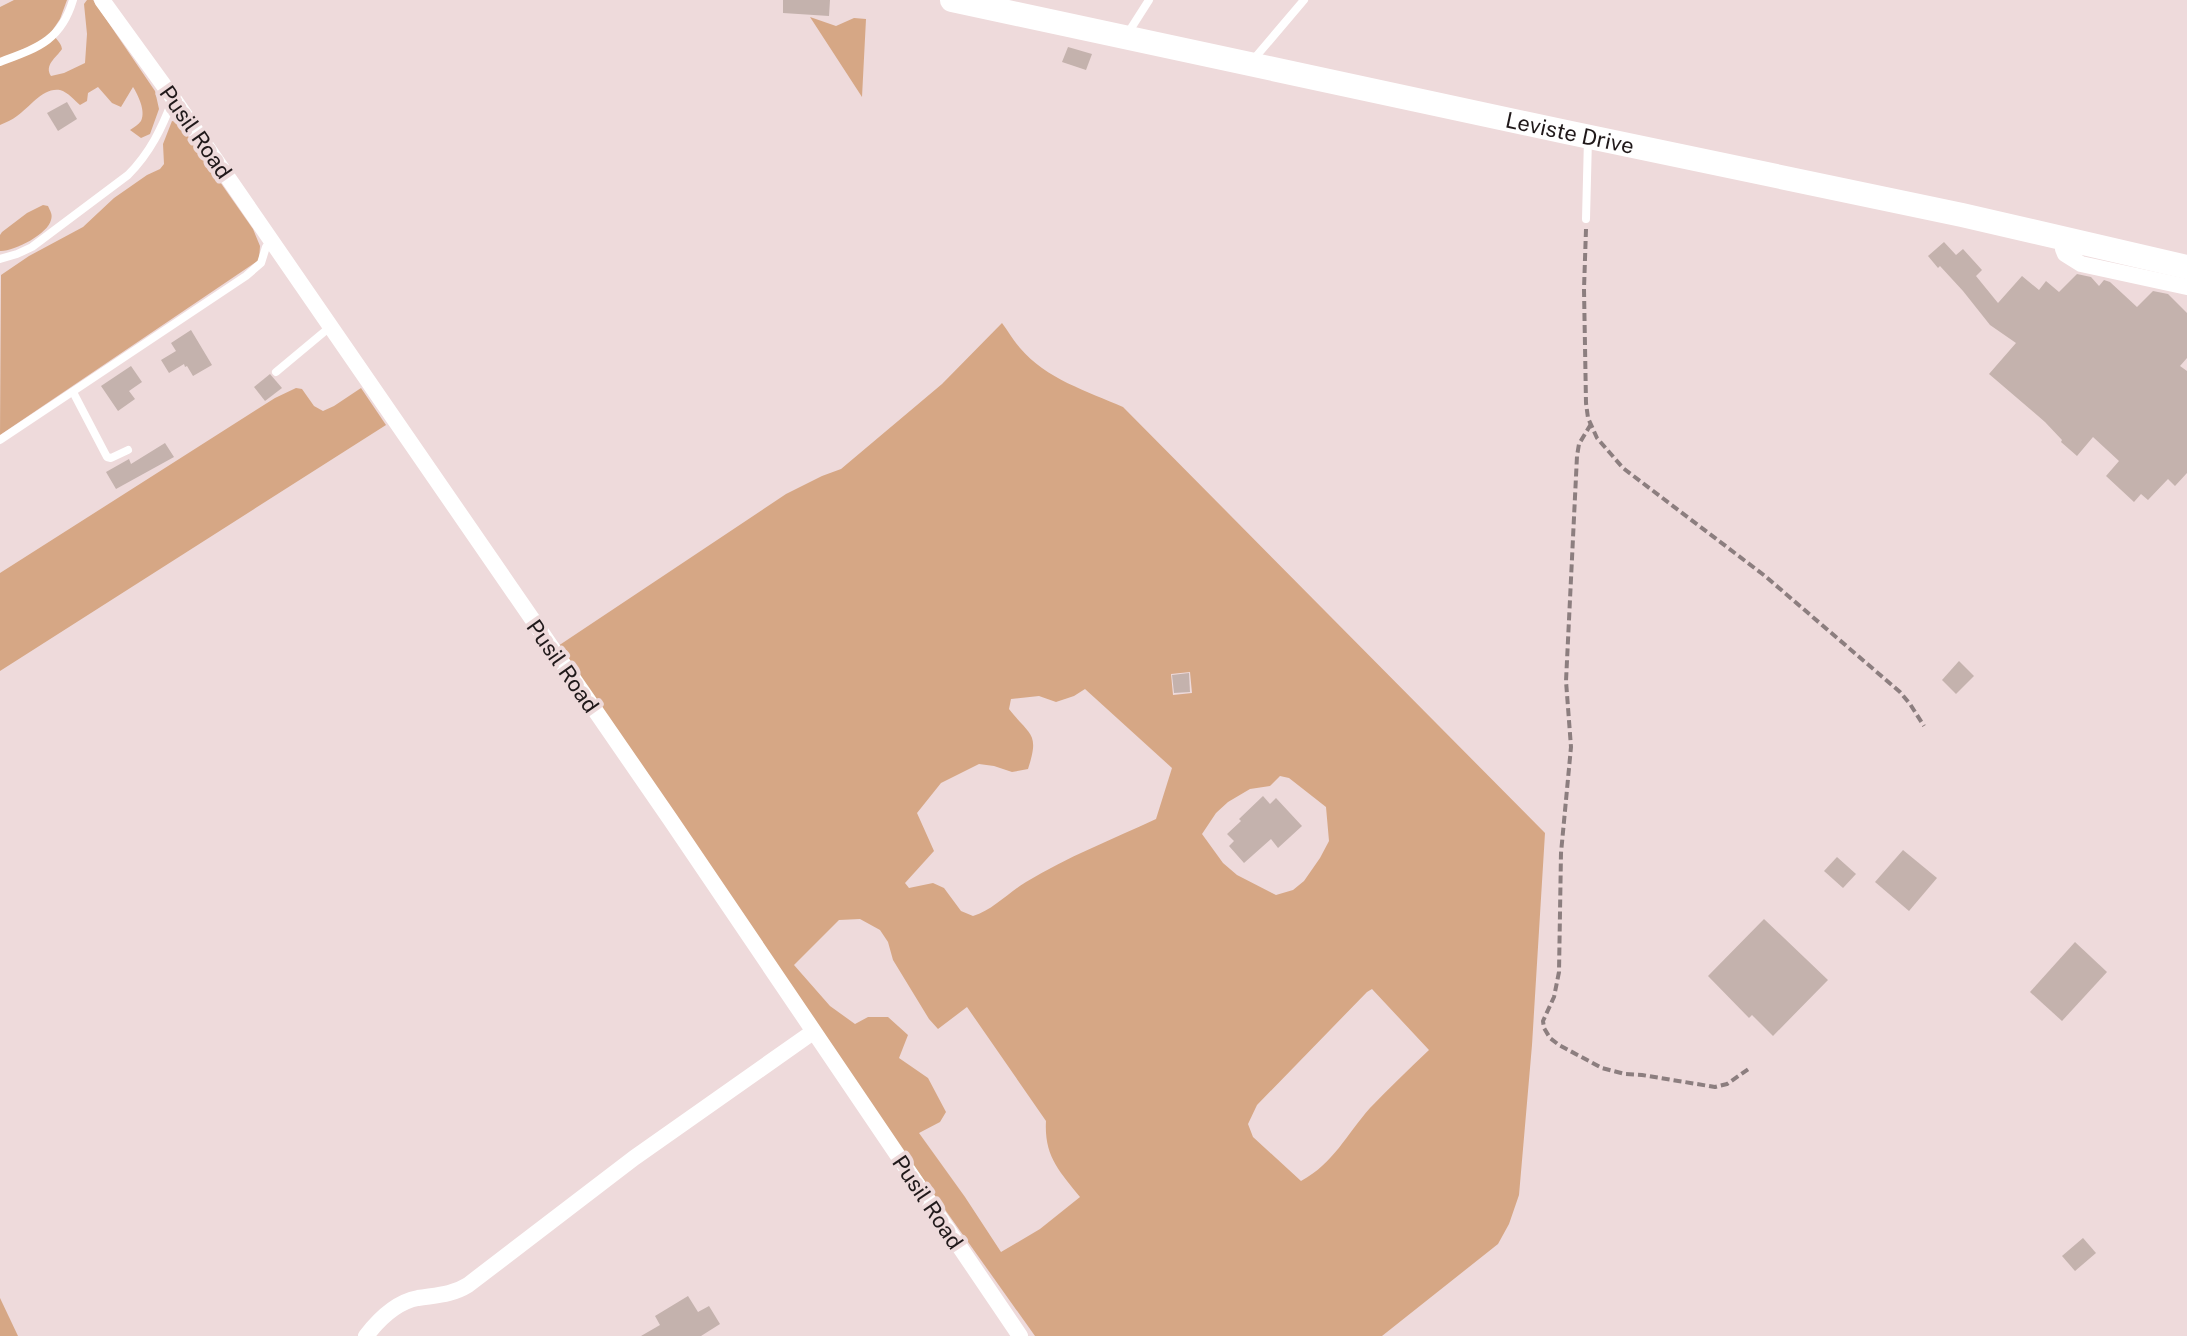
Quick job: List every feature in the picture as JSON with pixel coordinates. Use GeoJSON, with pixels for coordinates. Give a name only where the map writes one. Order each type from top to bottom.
{"type":"FeatureCollection","features":[{"type":"Feature","properties":{"kind":"main road","name":"Leviste Drive"},"geometry":{"type":"LineString","coordinates":[[952,0],[1962,215],[2187,267]]}},
{"type":"Feature","properties":{"kind":"street","name":"Pusil Road"},"geometry":{"type":"LineString","coordinates":[[102,0],[173,98],[670,819],[1020,1336]]}},
{"type":"Feature","properties":{"kind":"street"},"geometry":{"type":"LineString","coordinates":[[2065,239],[2065,254],[2081,264],[2187,287]]}},
{"type":"Feature","properties":{"kind":"street"},"geometry":{"type":"LineString","coordinates":[[373,1333],[389,1312],[408,1301],[450,1294],[468,1285],[634,1158],[813,1032]]}},
{"type":"Feature","properties":{"kind":"lane"},"geometry":{"type":"LineString","coordinates":[[0,62],[35,48],[55,34],[67,20],[73,0]]}},
{"type":"Feature","properties":{"kind":"lane"},"geometry":{"type":"LineString","coordinates":[[1125,37],[1149,0]]}},
{"type":"Feature","properties":{"kind":"lane"},"geometry":{"type":"LineString","coordinates":[[1250,64],[1304,0]]}},
{"type":"Feature","properties":{"kind":"lane"},"geometry":{"type":"LineString","coordinates":[[0,259],[32,247],[128,175],[153,144],[173,98]]}},
{"type":"Feature","properties":{"kind":"lane"},"geometry":{"type":"LineString","coordinates":[[1586,219],[1588,137]]}},
{"type":"Feature","properties":{"kind":"lane"},"geometry":{"type":"LineString","coordinates":[[0,440],[253,271],[263,260],[271,241]]}},
{"type":"Feature","properties":{"kind":"lane"},"geometry":{"type":"LineString","coordinates":[[276,372],[330,327]]}},
{"type":"Feature","properties":{"kind":"lane"},"geometry":{"type":"LineString","coordinates":[[73,392],[107,457],[128,450]]}},
{"type":"Feature","properties":{"kind":"path"},"geometry":{"type":"LineString","coordinates":[[1586,219],[1586,403],[1591,424],[1604,448],[1623,468],[1776,585],[1900,692],[1924,726]]}},
{"type":"Feature","properties":{"kind":"path"},"geometry":{"type":"LineString","coordinates":[[1591,424],[1579,444],[1577,456],[1566,681],[1571,747],[1561,853],[1559,972],[1554,997],[1543,1021],[1544,1028],[1559,1045],[1602,1068],[1625,1074],[1715,1087],[1727,1084],[1750,1068]]}},
{"type":"Feature","properties":{"kind":"shaded area"},"geometry":{"type":"Polygon","coordinates":[[[14,0],[67,0],[52,31],[62,49],[50,65],[51,76],[85,63],[87,34],[84,4],[87,0],[93,0],[155,91],[159,109],[150,134],[141,138],[130,130],[140,122],[143,113],[133,87],[121,107],[112,103],[98,87],[88,93],[87,101],[80,105],[66,93],[54,90],[0,125],[0,7],[14,0]]]}},
{"type":"Feature","properties":{"kind":"shaded area"},"geometry":{"type":"Polygon","coordinates":[[[810,17],[836,26],[854,18],[866,19],[862,97],[810,17]]]}},
{"type":"Feature","properties":{"kind":"shaded area"},"geometry":{"type":"Polygon","coordinates":[[[172,121],[178,122],[253,229],[260,246],[259,260],[0,435],[1,275],[83,227],[114,198],[160,169],[164,164],[163,144],[172,121]]]}},
{"type":"Feature","properties":{"kind":"shaded area"},"geometry":{"type":"Polygon","coordinates":[[[43,205],[48,206],[52,216],[44,231],[21,245],[0,251],[2,232],[43,205]]]}},
{"type":"Feature","properties":{"kind":"shaded area"},"geometry":{"type":"Polygon","coordinates":[[[1002,323],[1020,348],[1042,368],[1123,407],[1545,833],[1519,1195],[1498,1244],[1382,1336],[1035,1336],[884,1124],[558,646],[786,494],[841,469],[942,384],[1002,323]],[[1190,672],[1171,674],[1173,695],[1192,693],[1190,672]],[[1085,689],[1056,702],[1039,696],[1011,699],[1009,709],[1033,741],[1028,769],[1012,772],[979,764],[941,783],[917,813],[934,851],[905,883],[909,888],[933,883],[944,888],[961,911],[973,916],[1058,864],[1156,819],[1172,768],[1085,689]],[[1280,776],[1270,786],[1250,789],[1228,802],[1202,834],[1223,863],[1237,875],[1276,895],[1293,890],[1304,881],[1329,841],[1326,807],[1289,778],[1280,776]],[[860,919],[839,920],[794,965],[830,1006],[855,1024],[868,1017],[888,1017],[908,1035],[899,1058],[928,1078],[946,1112],[940,1122],[919,1133],[1001,1252],[1040,1229],[1080,1197],[1050,1154],[1046,1121],[967,1007],[938,1029],[893,960],[888,942],[880,930],[860,919]],[[1372,989],[1257,1105],[1248,1124],[1253,1137],[1301,1181],[1331,1157],[1370,1108],[1429,1050],[1372,989]]]}},
{"type":"Feature","properties":{"kind":"shaded area"},"geometry":{"type":"Polygon","coordinates":[[[296,388],[302,389],[314,406],[323,411],[361,388],[386,425],[0,671],[0,573],[275,398],[296,388]]]}},
{"type":"Feature","properties":{"kind":"shaded area"},"geometry":{"type":"Polygon","coordinates":[[[0,1298],[18,1336],[0,1336],[0,1298]]]}},
{"type":"Feature","properties":{"kind":"building"},"geometry":{"type":"Polygon","coordinates":[[[783,0],[830,0],[829,16],[783,13],[783,0]]]}},
{"type":"Feature","properties":{"kind":"building"},"geometry":{"type":"Polygon","coordinates":[[[1068,47],[1092,54],[1086,70],[1062,62],[1068,47]]]}},
{"type":"Feature","properties":{"kind":"building"},"geometry":{"type":"Polygon","coordinates":[[[67,102],[77,119],[58,131],[47,113],[67,102]]]}},
{"type":"Feature","properties":{"kind":"building"},"geometry":{"type":"Polygon","coordinates":[[[1944,242],[1956,255],[1963,249],[1982,270],[1976,276],[1998,303],[2022,276],[2039,290],[2046,281],[2059,292],[2077,274],[2091,277],[2099,286],[2104,280],[2110,282],[2137,307],[2153,291],[2168,294],[2187,313],[2187,358],[2180,366],[2187,371],[2187,473],[2175,486],[2168,479],[2148,500],[2141,494],[2134,502],[2106,476],[2119,461],[2093,437],[2077,456],[2045,422],[1989,374],[2016,343],[1990,325],[1963,291],[1928,256],[1944,242]]]}},
{"type":"Feature","properties":{"kind":"building"},"geometry":{"type":"Polygon","coordinates":[[[191,330],[212,365],[193,376],[184,364],[169,373],[161,360],[176,351],[171,343],[191,330]]]}},
{"type":"Feature","properties":{"kind":"building"},"geometry":{"type":"Polygon","coordinates":[[[131,366],[142,382],[129,391],[135,399],[118,411],[101,386],[131,366]]]}},
{"type":"Feature","properties":{"kind":"building"},"geometry":{"type":"Polygon","coordinates":[[[270,374],[282,388],[265,401],[254,387],[270,374]]]}},
{"type":"Feature","properties":{"kind":"building"},"geometry":{"type":"Polygon","coordinates":[[[165,443],[174,457],[116,489],[106,472],[129,459],[131,464],[165,443]]]}},
{"type":"Feature","properties":{"kind":"building"},"geometry":{"type":"Polygon","coordinates":[[[1959,661],[1974,676],[1956,694],[1942,680],[1959,661]]]}},
{"type":"Feature","properties":{"kind":"building"},"geometry":{"type":"Polygon","coordinates":[[[1189,673],[1190,692],[1174,693],[1172,675],[1189,673]]]}},
{"type":"Feature","properties":{"kind":"building"},"geometry":{"type":"Polygon","coordinates":[[[1263,796],[1270,804],[1276,798],[1302,826],[1278,848],[1271,839],[1244,863],[1229,846],[1234,841],[1227,834],[1263,796]]]}},
{"type":"Feature","properties":{"kind":"building"},"geometry":{"type":"Polygon","coordinates":[[[1903,850],[1937,878],[1909,911],[1875,882],[1903,850]]]}},
{"type":"Feature","properties":{"kind":"building"},"geometry":{"type":"Polygon","coordinates":[[[1837,857],[1856,874],[1843,888],[1824,871],[1837,857]]]}},
{"type":"Feature","properties":{"kind":"building"},"geometry":{"type":"Polygon","coordinates":[[[1764,919],[1828,980],[1773,1036],[1752,1015],[1749,1018],[1708,976],[1764,919]]]}},
{"type":"Feature","properties":{"kind":"building"},"geometry":{"type":"Polygon","coordinates":[[[2075,942],[2107,972],[2062,1021],[2030,992],[2075,942]]]}},
{"type":"Feature","properties":{"kind":"building"},"geometry":{"type":"Polygon","coordinates":[[[2083,1238],[2096,1253],[2075,1271],[2062,1256],[2083,1238]]]}},
{"type":"Feature","properties":{"kind":"building"},"geometry":{"type":"Polygon","coordinates":[[[688,1296],[698,1312],[709,1306],[720,1324],[701,1336],[641,1336],[660,1325],[655,1316],[688,1296]]]}}]}
